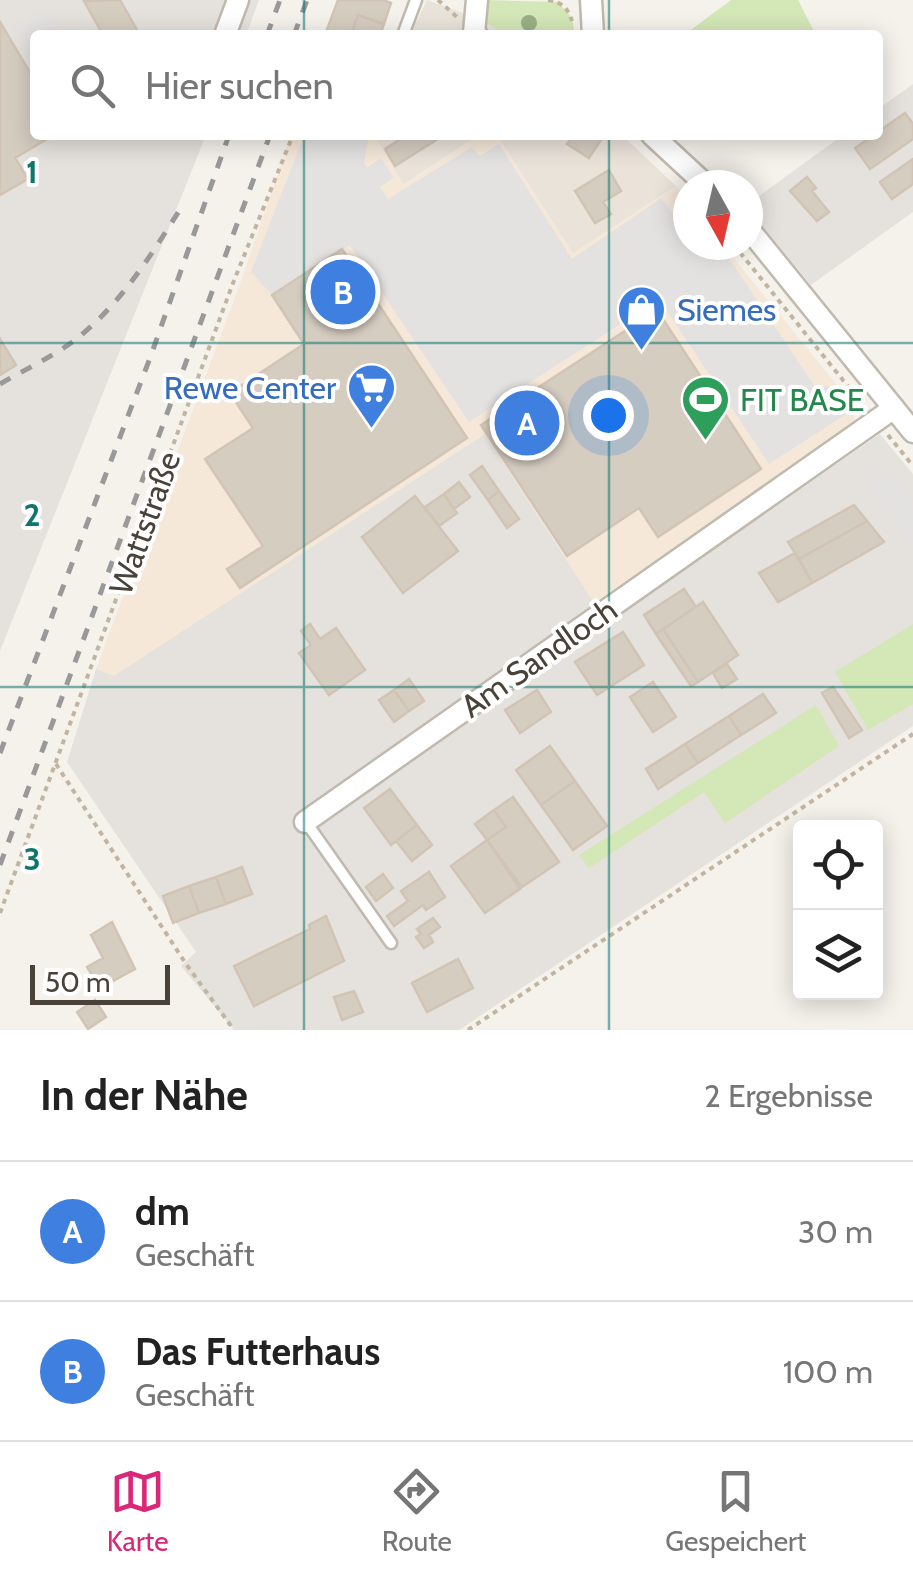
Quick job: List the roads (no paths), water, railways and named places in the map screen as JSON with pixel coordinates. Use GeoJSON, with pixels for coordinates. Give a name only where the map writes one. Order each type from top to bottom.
{"type":"FeatureCollection","features":[{"type":"Feature","properties":{"kind":"street"},"geometry":{"type":"LineString","coordinates":[[227,30],[238,0]]}},
{"type":"Feature","properties":{"kind":"street"},"geometry":{"type":"LineString","coordinates":[[474,30],[477,0]]}},
{"type":"Feature","properties":{"kind":"street"},"geometry":{"type":"LineString","coordinates":[[591,0],[593,30]]}},
{"type":"Feature","properties":{"kind":"street"},"geometry":{"type":"LineString","coordinates":[[657,140],[690,170]]}},
{"type":"Feature","properties":{"kind":"street"},"geometry":{"type":"LineString","coordinates":[[763,248],[885,414],[913,432]]}},
{"type":"Feature","properties":{"kind":"street","name":"Am Sandloch"},"geometry":{"type":"LineString","coordinates":[[305,822],[885,414]]}},
{"type":"Feature","properties":{"kind":"lane"},"geometry":{"type":"LineString","coordinates":[[404,30],[416,0]]}},
{"type":"Feature","properties":{"kind":"lane","name":"Am Sandloch"},"geometry":{"type":"LineString","coordinates":[[305,822],[390,943]]}},
{"type":"Feature","properties":{"kind":"railway"},"geometry":{"type":"LineString","coordinates":[[269,30],[280,0]]}},
{"type":"Feature","properties":{"kind":"railway"},"geometry":{"type":"LineString","coordinates":[[296,30],[307,0]]}},
{"type":"Feature","properties":{"kind":"railway"},"geometry":{"type":"LineString","coordinates":[[0,753],[150,358],[227,140]]}},
{"type":"Feature","properties":{"kind":"railway"},"geometry":{"type":"LineString","coordinates":[[0,865],[268,140]]}},
{"type":"Feature","properties":{"kind":"railway"},"geometry":{"type":"LineString","coordinates":[[0,384],[57,352],[91,327],[133,280],[179,211]]}},
{"type":"Feature","properties":{"kind":"place","name":"Das Futterhaus"},"geometry":{"type":"Point","coordinates":[343,292]}},
{"type":"Feature","properties":{"kind":"place","name":"Siemes"},"geometry":{"type":"Point","coordinates":[642,352]}},
{"type":"Feature","properties":{"kind":"place","name":"dm"},"geometry":{"type":"Point","coordinates":[527,423]}},
{"type":"Feature","properties":{"kind":"place","name":"Rewe Center"},"geometry":{"type":"Point","coordinates":[371,430]}},
{"type":"Feature","properties":{"kind":"place","name":"FIT BASE"},"geometry":{"type":"Point","coordinates":[705,442]}}]}
